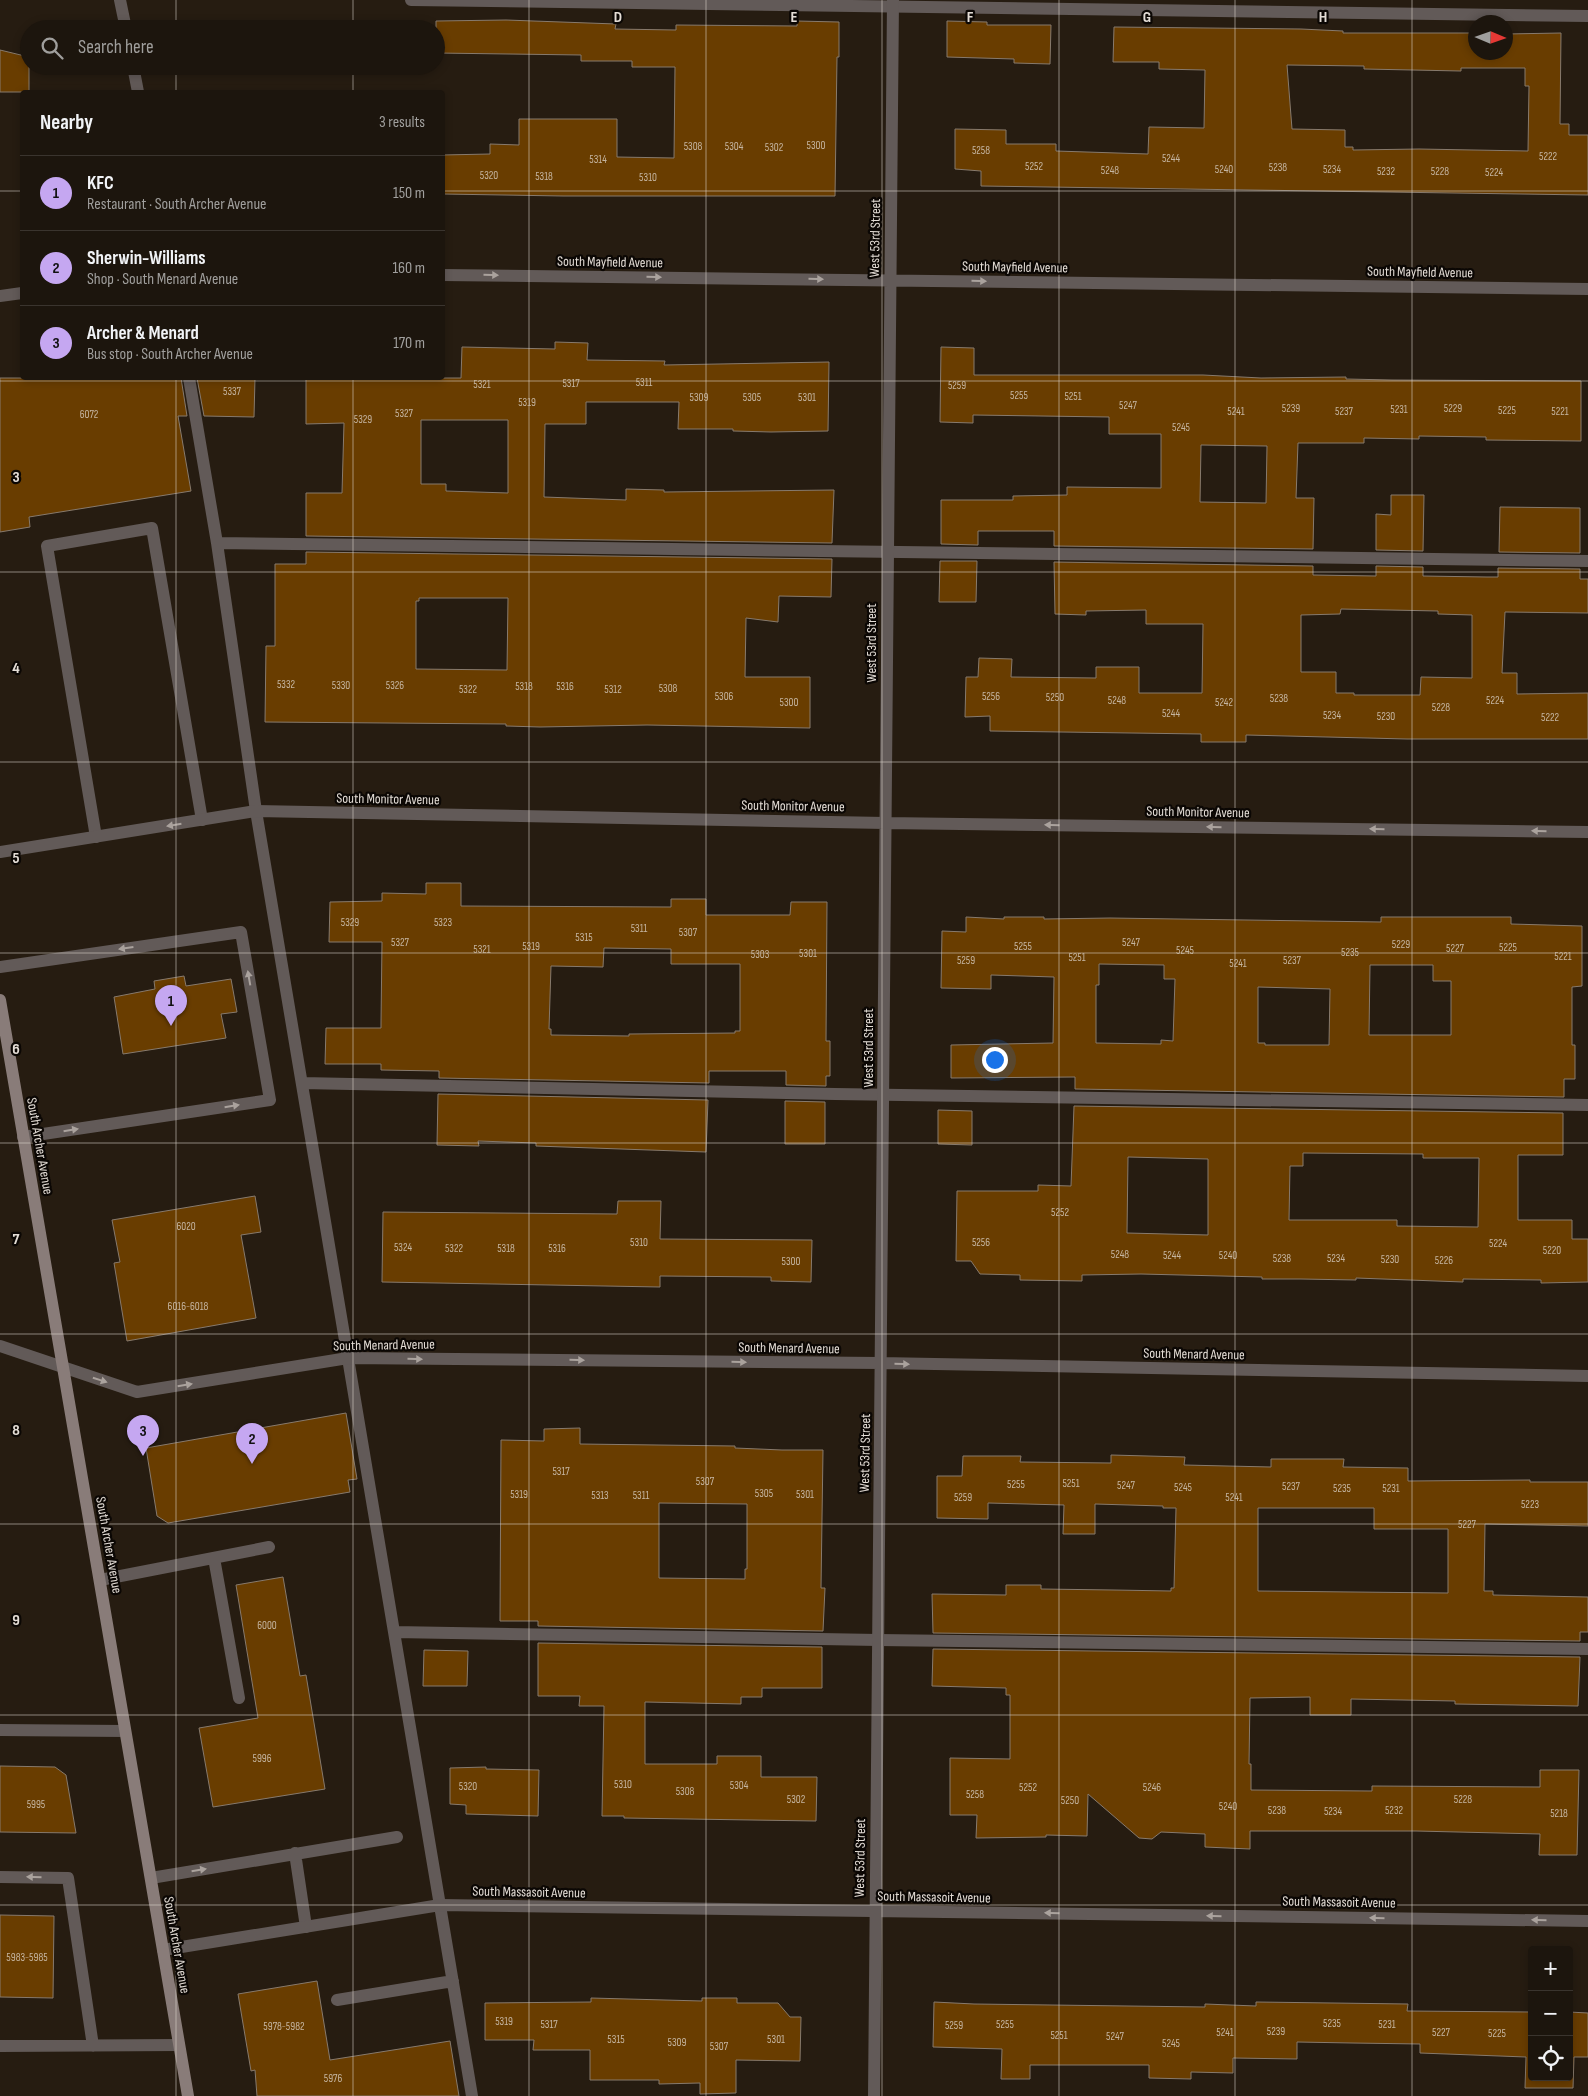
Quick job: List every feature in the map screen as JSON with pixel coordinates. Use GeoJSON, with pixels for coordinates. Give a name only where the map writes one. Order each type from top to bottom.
{"type":"FeatureCollection","features":[{"type":"Feature","properties":{"kind":"main road","name":"South Archer Avenue"},"geometry":{"type":"LineString","coordinates":[[0,1000],[188,2096]]}},
{"type":"Feature","properties":{"kind":"street"},"geometry":{"type":"LineString","coordinates":[[120,0],[124,20]]}},
{"type":"Feature","properties":{"kind":"street"},"geometry":{"type":"LineString","coordinates":[[411,0],[893,3],[1588,16]]}},
{"type":"Feature","properties":{"kind":"street","name":"West 53rd Street"},"geometry":{"type":"LineString","coordinates":[[874,2096],[893,3]]}},
{"type":"Feature","properties":{"kind":"street"},"geometry":{"type":"LineString","coordinates":[[135,75],[138,90]]}},
{"type":"Feature","properties":{"kind":"street","name":"South Mayfield Avenue"},"geometry":{"type":"LineString","coordinates":[[445,275],[1588,289]]}},
{"type":"Feature","properties":{"kind":"street"},"geometry":{"type":"LineString","coordinates":[[0,296],[20,293]]}},
{"type":"Feature","properties":{"kind":"street"},"geometry":{"type":"LineString","coordinates":[[189,380],[218,543],[256,811],[472,2096]]}},
{"type":"Feature","properties":{"kind":"street"},"geometry":{"type":"LineString","coordinates":[[96,837],[47,546],[152,528],[202,820]]}},
{"type":"Feature","properties":{"kind":"street"},"geometry":{"type":"LineString","coordinates":[[218,543],[1588,561]]}},
{"type":"Feature","properties":{"kind":"street","name":"South Monitor Avenue"},"geometry":{"type":"LineString","coordinates":[[0,852],[256,811],[885,823],[1588,832]]}},
{"type":"Feature","properties":{"kind":"street"},"geometry":{"type":"LineString","coordinates":[[0,966],[241,932],[270,1100],[23,1137]]}},
{"type":"Feature","properties":{"kind":"street"},"geometry":{"type":"LineString","coordinates":[[302,1084],[883,1095],[1588,1105]]}},
{"type":"Feature","properties":{"kind":"street","name":"South Menard Avenue"},"geometry":{"type":"LineString","coordinates":[[0,1346],[137,1392],[348,1358],[880,1363],[1588,1376]]}},
{"type":"Feature","properties":{"kind":"street"},"geometry":{"type":"LineString","coordinates":[[100,1580],[270,1547]]}},
{"type":"Feature","properties":{"kind":"street"},"geometry":{"type":"LineString","coordinates":[[214,1558],[239,1698]]}},
{"type":"Feature","properties":{"kind":"street"},"geometry":{"type":"LineString","coordinates":[[394,1632],[1588,1650]]}},
{"type":"Feature","properties":{"kind":"street"},"geometry":{"type":"LineString","coordinates":[[0,1730],[125,1731]]}},
{"type":"Feature","properties":{"kind":"street"},"geometry":{"type":"LineString","coordinates":[[151,1878],[397,1837]]}},
{"type":"Feature","properties":{"kind":"street"},"geometry":{"type":"LineString","coordinates":[[295,1853],[306,1927]]}},
{"type":"Feature","properties":{"kind":"street"},"geometry":{"type":"LineString","coordinates":[[0,1877],[68,1878],[93,2046]]}},
{"type":"Feature","properties":{"kind":"street","name":"South Massasoit Avenue"},"geometry":{"type":"LineString","coordinates":[[163,1950],[440,1906],[1588,1921]]}},
{"type":"Feature","properties":{"kind":"street"},"geometry":{"type":"LineString","coordinates":[[337,2000],[453,1981]]}},
{"type":"Feature","properties":{"kind":"street"},"geometry":{"type":"LineString","coordinates":[[0,2046],[179,2045]]}},
{"type":"Feature","properties":{"kind":"building"},"geometry":{"type":"Polygon","coordinates":[[[506,20],[616,24],[615,29],[676,30],[676,25],[797,26],[797,21],[839,22],[835,196],[445,194],[445,155],[490,154],[490,144],[519,145],[519,119],[617,119],[617,157],[674,158],[675,67],[632,67],[632,61],[581,61],[581,55],[445,53],[445,21],[506,20]]]}},
{"type":"Feature","properties":{"kind":"building"},"geometry":{"type":"Polygon","coordinates":[[[947,21],[987,22],[987,25],[1051,25],[1050,64],[1014,63],[1014,59],[947,57],[947,21]]]}},
{"type":"Feature","properties":{"kind":"building"},"geometry":{"type":"Polygon","coordinates":[[[1114,27],[1301,29],[1343,31],[1343,33],[1468,33],[1468,60],[1513,60],[1513,34],[1561,33],[1560,124],[1569,124],[1569,135],[1588,135],[1588,195],[981,186],[981,171],[955,169],[955,129],[1006,130],[1006,144],[1056,144],[1056,151],[1148,154],[1149,127],[1204,128],[1205,70],[1159,69],[1159,62],[1113,62],[1114,27]],[[1287,65],[1292,129],[1345,130],[1345,147],[1353,147],[1353,150],[1528,151],[1529,86],[1525,86],[1525,68],[1461,68],[1461,71],[1364,69],[1364,66],[1287,65]]]}},
{"type":"Feature","properties":{"kind":"building"},"geometry":{"type":"Polygon","coordinates":[[[0,50],[20,55],[20,75],[29,75],[29,90],[0,92],[0,50]]]}},
{"type":"Feature","properties":{"kind":"building"},"geometry":{"type":"Polygon","coordinates":[[[555,342],[588,343],[587,360],[665,361],[664,365],[829,362],[828,431],[771,432],[733,431],[733,429],[678,429],[679,402],[586,402],[586,424],[545,424],[544,497],[626,500],[626,489],[664,490],[664,492],[834,490],[832,543],[306,536],[306,493],[342,493],[344,423],[306,424],[306,380],[445,380],[445,378],[461,378],[462,347],[555,349],[555,342]],[[421,420],[421,484],[446,484],[446,491],[508,493],[508,420],[421,420]]]}},
{"type":"Feature","properties":{"kind":"building"},"geometry":{"type":"Polygon","coordinates":[[[941,347],[974,348],[974,375],[1203,375],[1261,378],[1346,377],[1346,379],[1392,380],[1581,381],[1581,441],[1486,440],[1486,437],[1419,436],[1419,439],[1364,438],[1364,443],[1298,443],[1296,498],[1314,498],[1313,549],[1054,546],[1054,531],[978,531],[978,545],[941,544],[941,500],[1013,500],[1013,496],[1067,495],[1067,487],[1161,488],[1161,434],[1109,434],[1109,417],[973,415],[973,423],[940,422],[941,347]],[[1201,445],[1200,502],[1266,503],[1267,446],[1201,445]]]}},
{"type":"Feature","properties":{"kind":"building"},"geometry":{"type":"Polygon","coordinates":[[[0,378],[20,378],[20,380],[181,380],[187,416],[178,416],[191,491],[29,517],[30,527],[0,532],[0,378]]]}},
{"type":"Feature","properties":{"kind":"building"},"geometry":{"type":"Polygon","coordinates":[[[197,380],[255,380],[254,417],[204,416],[197,380]]]}},
{"type":"Feature","properties":{"kind":"building"},"geometry":{"type":"Polygon","coordinates":[[[1391,495],[1424,495],[1423,551],[1376,550],[1376,514],[1391,515],[1391,495]]]}},
{"type":"Feature","properties":{"kind":"building"},"geometry":{"type":"Polygon","coordinates":[[[1500,507],[1580,508],[1580,553],[1499,552],[1500,507]]]}},
{"type":"Feature","properties":{"kind":"building"},"geometry":{"type":"Polygon","coordinates":[[[306,552],[832,559],[831,597],[779,596],[778,622],[746,618],[745,677],[810,677],[810,728],[647,725],[540,727],[506,726],[506,724],[265,722],[266,646],[275,646],[275,564],[306,564],[306,552]],[[419,598],[419,601],[416,601],[416,669],[507,670],[508,598],[419,598]]]}},
{"type":"Feature","properties":{"kind":"building"},"geometry":{"type":"Polygon","coordinates":[[[940,561],[977,561],[976,602],[939,602],[940,561]]]}},
{"type":"Feature","properties":{"kind":"building"},"geometry":{"type":"Polygon","coordinates":[[[1054,562],[1313,566],[1313,575],[1376,576],[1376,566],[1423,567],[1423,576],[1487,577],[1498,577],[1498,568],[1580,569],[1580,579],[1588,579],[1588,613],[1505,612],[1502,673],[1517,673],[1517,694],[1588,693],[1588,739],[1407,739],[1246,735],[1246,742],[1201,742],[1201,734],[990,731],[990,716],[965,717],[966,677],[978,677],[979,658],[1012,659],[1011,677],[1096,678],[1096,667],[1139,667],[1139,693],[1202,693],[1203,624],[1146,624],[1146,610],[1086,611],[1086,615],[1055,614],[1054,562]],[[1341,609],[1340,614],[1301,615],[1301,672],[1336,672],[1336,693],[1354,693],[1354,695],[1420,695],[1421,677],[1472,678],[1472,615],[1438,614],[1438,611],[1341,609]]]}},
{"type":"Feature","properties":{"kind":"building"},"geometry":{"type":"Polygon","coordinates":[[[426,883],[461,883],[461,906],[671,907],[671,899],[706,899],[706,915],[790,915],[791,902],[827,902],[826,1041],[830,1041],[830,1076],[826,1076],[826,1086],[786,1085],[786,1071],[709,1071],[709,1083],[439,1078],[439,1071],[381,1070],[381,1064],[325,1064],[326,1028],[381,1028],[382,942],[329,942],[330,902],[382,901],[382,893],[426,894],[426,883]],[[604,948],[603,967],[551,966],[549,1029],[551,1029],[551,1035],[629,1036],[629,1034],[735,1033],[735,1031],[740,1031],[740,964],[671,964],[671,949],[604,948]]]}},
{"type":"Feature","properties":{"kind":"building"},"geometry":{"type":"Polygon","coordinates":[[[966,917],[1004,919],[1004,917],[1044,917],[1044,919],[1110,918],[1381,922],[1381,917],[1511,917],[1511,924],[1582,926],[1582,986],[1572,987],[1572,1045],[1575,1045],[1575,1079],[1564,1079],[1564,1097],[1075,1089],[1075,1077],[951,1078],[951,1045],[1053,1043],[1054,977],[991,975],[991,989],[941,988],[942,931],[966,932],[966,917]],[[1099,964],[1099,985],[1096,985],[1096,1043],[1161,1044],[1161,1040],[1173,1041],[1175,979],[1164,979],[1164,965],[1099,964]],[[1370,965],[1369,1035],[1451,1035],[1451,981],[1433,981],[1433,965],[1370,965]],[[1258,987],[1258,1043],[1265,1043],[1265,1045],[1329,1045],[1330,989],[1258,987]]]}},
{"type":"Feature","properties":{"kind":"building"},"geometry":{"type":"Polygon","coordinates":[[[184,976],[186,986],[231,979],[237,1012],[221,1014],[226,1038],[123,1054],[114,997],[155,989],[154,981],[184,976]]]}},
{"type":"Feature","properties":{"kind":"building"},"geometry":{"type":"Polygon","coordinates":[[[438,1094],[708,1100],[706,1152],[536,1146],[536,1143],[478,1141],[479,1146],[437,1145],[438,1094]]]}},
{"type":"Feature","properties":{"kind":"building"},"geometry":{"type":"Polygon","coordinates":[[[785,1101],[825,1102],[825,1144],[785,1144],[785,1101]]]}},
{"type":"Feature","properties":{"kind":"building"},"geometry":{"type":"Polygon","coordinates":[[[1074,1106],[1563,1113],[1563,1155],[1518,1155],[1518,1220],[1572,1220],[1572,1239],[1588,1239],[1588,1282],[1541,1283],[1541,1280],[1463,1279],[1463,1282],[1356,1278],[1356,1280],[1262,1279],[1262,1277],[1141,1274],[1082,1275],[1082,1281],[1020,1280],[1020,1275],[980,1274],[971,1261],[956,1261],[957,1191],[1038,1191],[1038,1185],[1071,1186],[1074,1106]],[[1303,1153],[1303,1166],[1290,1166],[1289,1220],[1397,1220],[1397,1226],[1478,1227],[1479,1158],[1423,1158],[1423,1154],[1303,1153]],[[1128,1157],[1127,1233],[1208,1235],[1208,1159],[1128,1157]]]}},
{"type":"Feature","properties":{"kind":"building"},"geometry":{"type":"Polygon","coordinates":[[[938,1110],[972,1111],[972,1145],[938,1144],[938,1110]]]}},
{"type":"Feature","properties":{"kind":"building"},"geometry":{"type":"Polygon","coordinates":[[[255,1196],[261,1232],[241,1235],[256,1318],[127,1341],[114,1263],[120,1262],[112,1220],[255,1196]]]}},
{"type":"Feature","properties":{"kind":"building"},"geometry":{"type":"Polygon","coordinates":[[[618,1201],[661,1201],[660,1239],[812,1240],[811,1282],[771,1281],[771,1277],[660,1276],[660,1287],[382,1282],[383,1212],[617,1214],[618,1201]]]}},
{"type":"Feature","properties":{"kind":"building"},"geometry":{"type":"Polygon","coordinates":[[[346,1413],[357,1479],[348,1480],[350,1492],[168,1523],[157,1516],[146,1448],[346,1413]]]}},
{"type":"Feature","properties":{"kind":"building"},"geometry":{"type":"Polygon","coordinates":[[[580,1428],[580,1444],[735,1446],[735,1448],[823,1450],[821,1588],[825,1588],[823,1631],[538,1626],[538,1621],[500,1621],[501,1440],[544,1441],[544,1429],[580,1428]],[[659,1503],[659,1578],[745,1579],[745,1569],[747,1569],[747,1504],[659,1503]]]}},
{"type":"Feature","properties":{"kind":"building"},"geometry":{"type":"Polygon","coordinates":[[[1111,1455],[1185,1457],[1184,1465],[1271,1467],[1271,1459],[1344,1459],[1343,1467],[1408,1468],[1408,1481],[1530,1480],[1530,1482],[1588,1482],[1588,1526],[1485,1524],[1484,1591],[1493,1591],[1493,1595],[1588,1597],[1588,1632],[1580,1632],[1580,1641],[933,1633],[932,1594],[1006,1595],[1006,1585],[1041,1585],[1041,1589],[1171,1591],[1171,1588],[1174,1588],[1176,1508],[1095,1504],[1095,1534],[1063,1534],[1064,1505],[988,1503],[988,1519],[937,1518],[937,1476],[962,1476],[963,1456],[1021,1456],[1020,1462],[1111,1463],[1111,1455]],[[1258,1508],[1258,1591],[1448,1593],[1448,1529],[1374,1529],[1374,1508],[1258,1508]]]}},
{"type":"Feature","properties":{"kind":"building"},"geometry":{"type":"Polygon","coordinates":[[[283,1577],[300,1676],[306,1675],[325,1789],[213,1807],[199,1728],[258,1718],[236,1585],[283,1577]]]}},
{"type":"Feature","properties":{"kind":"building"},"geometry":{"type":"Polygon","coordinates":[[[538,1643],[822,1647],[822,1688],[762,1688],[762,1697],[741,1697],[741,1704],[645,1702],[645,1764],[717,1764],[717,1756],[761,1756],[761,1777],[817,1777],[816,1821],[602,1816],[604,1706],[579,1706],[580,1696],[538,1696],[538,1643]]]}},
{"type":"Feature","properties":{"kind":"building"},"geometry":{"type":"Polygon","coordinates":[[[933,1649],[1580,1657],[1578,1706],[1455,1704],[1455,1701],[1351,1699],[1351,1715],[1310,1715],[1310,1697],[1250,1698],[1249,1764],[1251,1764],[1251,1790],[1372,1791],[1372,1786],[1540,1787],[1540,1770],[1579,1770],[1577,1855],[1539,1855],[1540,1834],[1416,1831],[1250,1831],[1250,1849],[1205,1847],[1205,1834],[1161,1832],[1152,1839],[1139,1838],[1088,1794],[1087,1836],[1046,1835],[1046,1837],[976,1838],[977,1815],[950,1815],[950,1758],[1010,1759],[1010,1695],[1006,1695],[1006,1688],[932,1686],[933,1649]]]}},
{"type":"Feature","properties":{"kind":"building"},"geometry":{"type":"Polygon","coordinates":[[[424,1650],[468,1651],[467,1686],[423,1686],[424,1650]]]}},
{"type":"Feature","properties":{"kind":"building"},"geometry":{"type":"Polygon","coordinates":[[[0,1766],[55,1767],[66,1775],[76,1833],[0,1832],[0,1766]]]}},
{"type":"Feature","properties":{"kind":"building"},"geometry":{"type":"Polygon","coordinates":[[[486,1767],[486,1769],[539,1770],[538,1816],[466,1814],[466,1805],[450,1804],[450,1768],[486,1767]]]}},
{"type":"Feature","properties":{"kind":"building"},"geometry":{"type":"Polygon","coordinates":[[[0,1915],[54,1916],[53,1998],[0,1997],[0,1915]]]}},
{"type":"Feature","properties":{"kind":"building"},"geometry":{"type":"Polygon","coordinates":[[[317,1981],[330,2060],[450,2041],[459,2096],[257,2096],[255,2070],[251,2071],[238,1994],[317,1981]]]}},
{"type":"Feature","properties":{"kind":"building"},"geometry":{"type":"Polygon","coordinates":[[[591,1998],[702,2001],[702,1998],[737,1998],[737,2003],[778,2003],[790,2017],[801,2017],[800,2061],[736,2060],[736,2093],[700,2094],[700,2083],[659,2084],[659,2080],[590,2080],[590,2050],[533,2050],[534,2040],[485,2040],[485,2003],[591,2002],[591,1998]]]}},
{"type":"Feature","properties":{"kind":"building"},"geometry":{"type":"Polygon","coordinates":[[[934,2002],[1205,2007],[1205,2004],[1256,2006],[1256,2002],[1408,2004],[1407,2011],[1528,2012],[1528,2081],[1573,2081],[1573,2012],[1588,2013],[1588,2057],[1574,2057],[1573,2088],[1525,2088],[1526,2057],[1420,2053],[1420,2044],[1297,2042],[1297,2059],[1233,2058],[1233,2073],[1191,2072],[1191,2079],[1149,2078],[1149,2065],[1030,2065],[1030,2079],[1001,2079],[1002,2049],[933,2047],[934,2002]]]}},
{"type":"Feature","properties":{"kind":"place","name":"KFC"},"geometry":{"type":"Point","coordinates":[171,1026]}},
{"type":"Feature","properties":{"kind":"place","name":"Archer & Menard"},"geometry":{"type":"Point","coordinates":[143,1456]}},
{"type":"Feature","properties":{"kind":"place","name":"Sherwin-Williams"},"geometry":{"type":"Point","coordinates":[252,1464]}}]}
